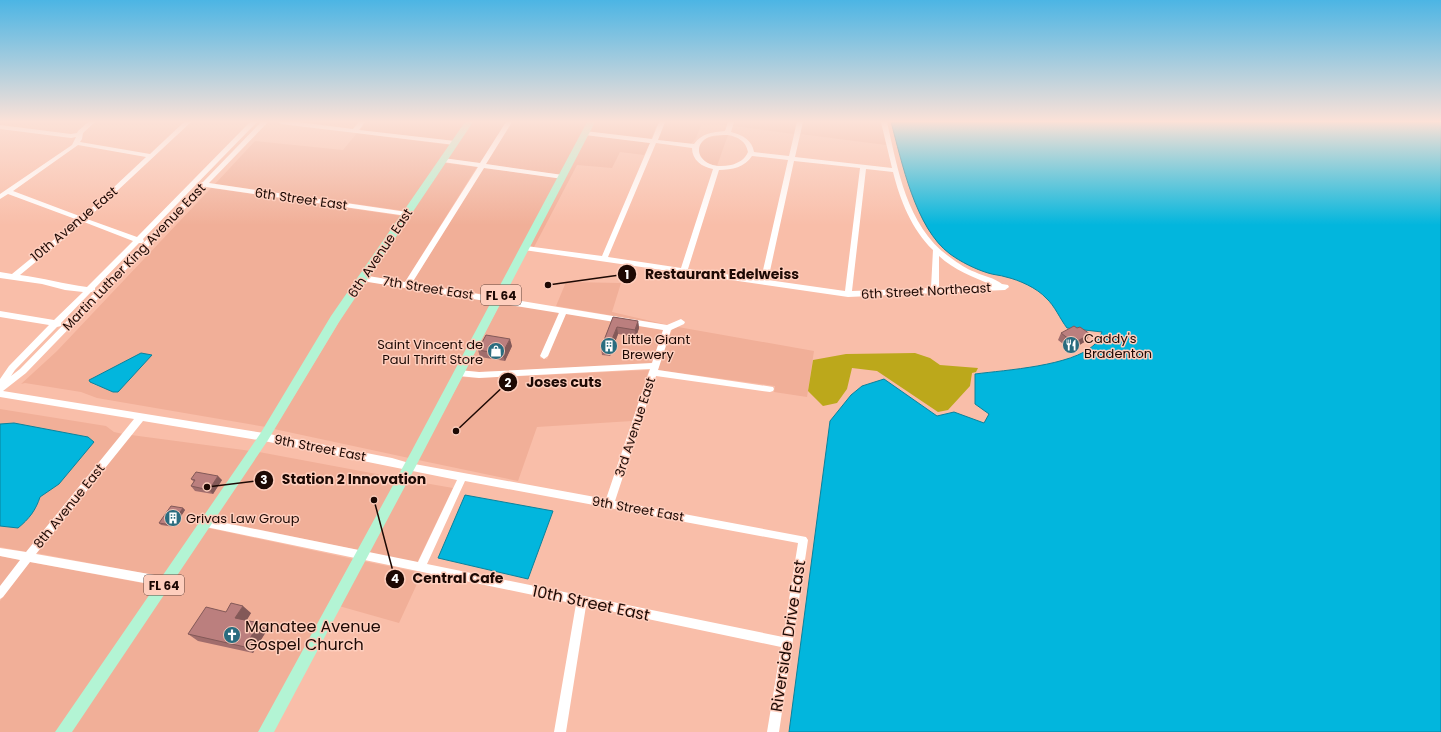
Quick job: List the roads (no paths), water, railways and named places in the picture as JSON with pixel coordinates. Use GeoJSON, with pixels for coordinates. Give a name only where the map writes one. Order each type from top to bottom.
{"type":"FeatureCollection","features":[{"type":"Feature","properties":{"kind":"main road","name":"6th Avenue East"},"geometry":{"type":"LineString","coordinates":[[264,437],[335,319],[446,156]]}},
{"type":"Feature","properties":{"kind":"main road","name":"FL 64"},"geometry":{"type":"LineString","coordinates":[[266,732],[409,467],[574,156]]}},
{"type":"Feature","properties":{"kind":"main road","name":"FL 64"},"geometry":{"type":"LineString","coordinates":[[63,732],[264,437]]}},
{"type":"Feature","properties":{"kind":"street"},"geometry":{"type":"LineString","coordinates":[[0,197],[58,156]]}},
{"type":"Feature","properties":{"kind":"street","name":"10th Avenue East"},"geometry":{"type":"LineString","coordinates":[[13,277],[82,220],[151,156]]}},
{"type":"Feature","properties":{"kind":"street","name":"Martin Luther King Avenue East"},"geometry":{"type":"LineString","coordinates":[[0,385],[12,368],[220,156]]}},
{"type":"Feature","properties":{"kind":"street","name":"Martin Luther King Avenue East"},"geometry":{"type":"LineString","coordinates":[[0,389],[23,371],[232,156]]}},
{"type":"Feature","properties":{"kind":"street"},"geometry":{"type":"LineString","coordinates":[[407,285],[488,156]]}},
{"type":"Feature","properties":{"kind":"street"},"geometry":{"type":"LineString","coordinates":[[604,259],[648,156]]}},
{"type":"Feature","properties":{"kind":"street"},"geometry":{"type":"LineString","coordinates":[[696,156],[698,160],[716,167],[730,167],[740,164],[747,160],[749,156]]}},
{"type":"Feature","properties":{"kind":"street"},"geometry":{"type":"LineString","coordinates":[[773,156],[895,170]]}},
{"type":"Feature","properties":{"kind":"street"},"geometry":{"type":"LineString","coordinates":[[892,156],[899,186],[908,210],[919,231],[936,251],[935,290]]}},
{"type":"Feature","properties":{"kind":"street"},"geometry":{"type":"LineString","coordinates":[[764,282],[792,158]]}},
{"type":"Feature","properties":{"kind":"street"},"geometry":{"type":"LineString","coordinates":[[443,160],[563,177]]}},
{"type":"Feature","properties":{"kind":"street"},"geometry":{"type":"LineString","coordinates":[[684,270],[716,167]]}},
{"type":"Feature","properties":{"kind":"street"},"geometry":{"type":"LineString","coordinates":[[526,248],[848,294],[863,167]]}},
{"type":"Feature","properties":{"kind":"street","name":"6th Street East"},"geometry":{"type":"LineString","coordinates":[[194,183],[407,214]]}},
{"type":"Feature","properties":{"kind":"street"},"geometry":{"type":"LineString","coordinates":[[8,192],[138,241],[148,242]]}},
{"type":"Feature","properties":{"kind":"street","name":"6th Street Northeast"},"geometry":{"type":"LineString","coordinates":[[848,294],[1005,287],[968,273],[936,251]]}},
{"type":"Feature","properties":{"kind":"street"},"geometry":{"type":"LineString","coordinates":[[0,275],[65,287],[101,291]]}},
{"type":"Feature","properties":{"kind":"street","name":"7th Street East"},"geometry":{"type":"LineString","coordinates":[[362,278],[498,299],[668,328]]}},
{"type":"Feature","properties":{"kind":"street"},"geometry":{"type":"LineString","coordinates":[[544,356],[564,310]]}},
{"type":"Feature","properties":{"kind":"street"},"geometry":{"type":"LineString","coordinates":[[0,314],[67,326]]}},
{"type":"Feature","properties":{"kind":"street"},"geometry":{"type":"LineString","coordinates":[[668,328],[681,322]]}},
{"type":"Feature","properties":{"kind":"street","name":"3rd Avenue East"},"geometry":{"type":"LineString","coordinates":[[609,504],[668,328]]}},
{"type":"Feature","properties":{"kind":"street"},"geometry":{"type":"LineString","coordinates":[[459,373],[474,375],[654,369],[770,389]]}},
{"type":"Feature","properties":{"kind":"street","name":"9th Street East"},"geometry":{"type":"LineString","coordinates":[[0,394],[264,437],[392,462],[409,467],[803,540]]}},
{"type":"Feature","properties":{"kind":"street","name":"8th Avenue East"},"geometry":{"type":"LineString","coordinates":[[0,594],[140,418]]}},
{"type":"Feature","properties":{"kind":"street"},"geometry":{"type":"LineString","coordinates":[[420,568],[463,477]]}},
{"type":"Feature","properties":{"kind":"street","name":"10th Street East"},"geometry":{"type":"LineString","coordinates":[[206,523],[582,602],[787,643]]}},
{"type":"Feature","properties":{"kind":"street","name":"Riverside Drive East"},"geometry":{"type":"LineString","coordinates":[[773,732],[803,540]]}},
{"type":"Feature","properties":{"kind":"street"},"geometry":{"type":"LineString","coordinates":[[0,552],[166,582]]}},
{"type":"Feature","properties":{"kind":"street"},"geometry":{"type":"LineString","coordinates":[[560,732],[582,602]]}},
{"type":"Feature","properties":{"kind":"water"},"geometry":{"type":"Polygon","coordinates":[[[900,156],[1441,156],[1441,732],[789,732],[830,421],[851,395],[862,386],[884,379],[937,416],[954,412],[984,423],[989,414],[975,404],[975,374],[1038,366],[1070,358],[1084,352],[1094,345],[1098,341],[1102,332],[1067,328],[1052,305],[1038,291],[1016,280],[988,273],[968,265],[950,254],[938,243],[928,228],[919,211],[905,174],[900,156]]]}},
{"type":"Feature","properties":{"kind":"water"},"geometry":{"type":"Polygon","coordinates":[[[141,353],[152,355],[118,392],[113,392],[90,382],[89,380],[141,353]]]}},
{"type":"Feature","properties":{"kind":"water"},"geometry":{"type":"Polygon","coordinates":[[[14,423],[88,437],[94,442],[59,484],[40,497],[32,514],[18,528],[0,526],[0,424],[14,423]]]}},
{"type":"Feature","properties":{"kind":"water"},"geometry":{"type":"Polygon","coordinates":[[[465,495],[553,511],[528,579],[438,558],[465,495]]]}},
{"type":"Feature","properties":{"kind":"place","name":"Restaurant Edelweiss"},"geometry":{"type":"Point","coordinates":[548,285]}},
{"type":"Feature","properties":{"kind":"place","name":"Caddy's Bradenton"},"geometry":{"type":"Point","coordinates":[1071,345]}},
{"type":"Feature","properties":{"kind":"place","name":"Little Giant Brewery"},"geometry":{"type":"Point","coordinates":[609,346]}},
{"type":"Feature","properties":{"kind":"place","name":"Saint Vincent de Paul Thrift Store"},"geometry":{"type":"Point","coordinates":[496,351]}},
{"type":"Feature","properties":{"kind":"place","name":"Joses cuts"},"geometry":{"type":"Point","coordinates":[456,431]}},
{"type":"Feature","properties":{"kind":"place","name":"Station 2 Innovation"},"geometry":{"type":"Point","coordinates":[207,487]}},
{"type":"Feature","properties":{"kind":"place","name":"Central Cafe"},"geometry":{"type":"Point","coordinates":[374,500]}},
{"type":"Feature","properties":{"kind":"place","name":"Grivas Law Group"},"geometry":{"type":"Point","coordinates":[173,518]}},
{"type":"Feature","properties":{"kind":"place","name":"Manatee Avenue Gospel Church"},"geometry":{"type":"Point","coordinates":[232,635]}}]}
